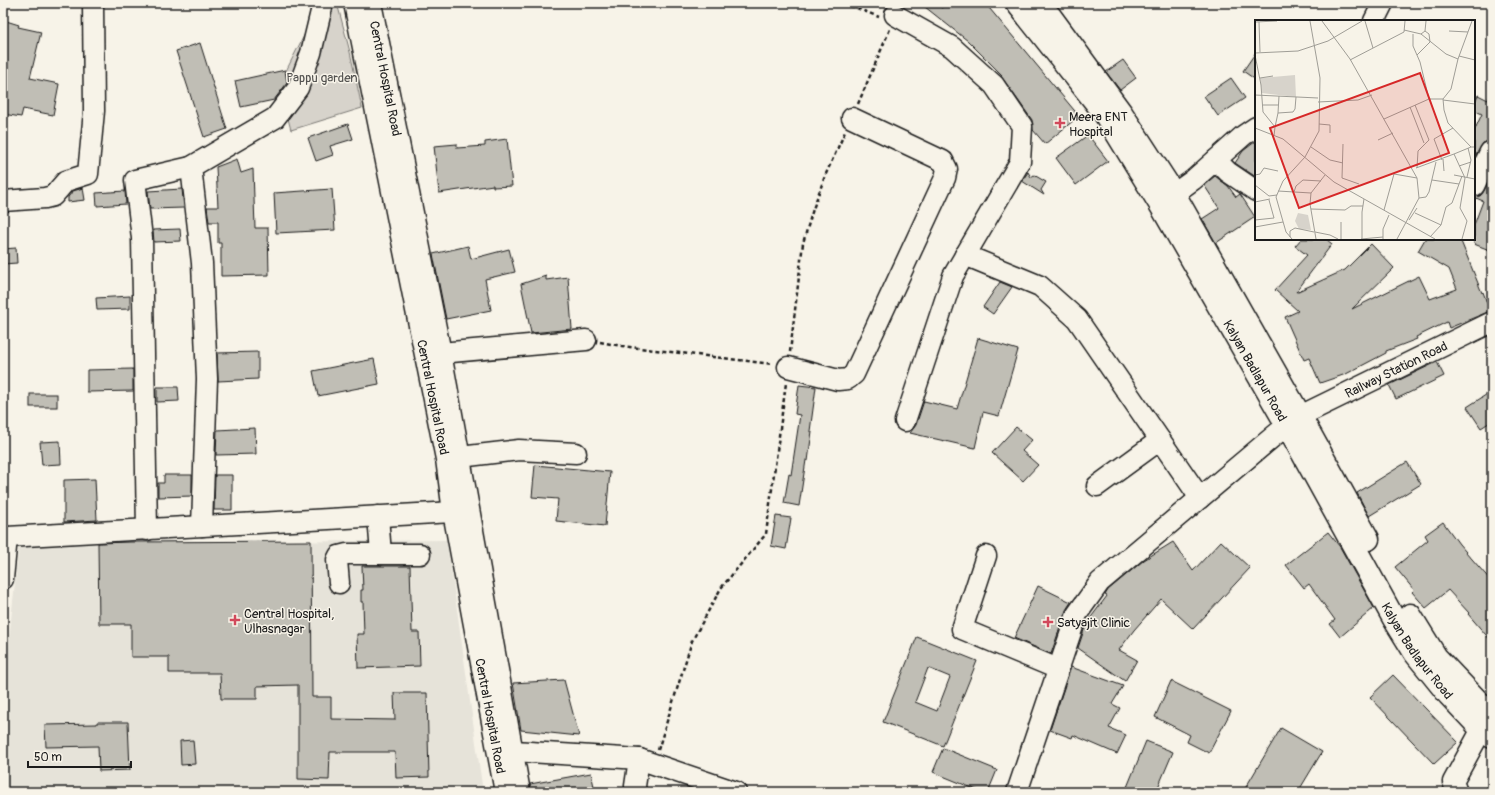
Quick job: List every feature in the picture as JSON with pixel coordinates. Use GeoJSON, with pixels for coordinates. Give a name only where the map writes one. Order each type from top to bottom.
{"type":"FeatureCollection","features":[{"type":"Feature","properties":{"kind":"main road","name":"Kalyan Badlapur Road"},"geometry":{"type":"LineString","coordinates":[[1017,3],[1105,114],[1167,199]]}},
{"type":"Feature","properties":{"kind":"main road","name":"Kalyan Badlapur Road"},"geometry":{"type":"LineString","coordinates":[[1038,3],[1050,16],[1122,114],[1167,199],[1294,421],[1409,614],[1436,656],[1489,724]]}},
{"type":"Feature","properties":{"kind":"street"},"geometry":{"type":"LineString","coordinates":[[3,201],[53,196],[66,181],[88,174],[94,111],[93,3]]}},
{"type":"Feature","properties":{"kind":"street"},"geometry":{"type":"LineString","coordinates":[[146,530],[142,238],[135,180],[192,167],[275,118],[298,88],[311,53],[323,3]]}},
{"type":"Feature","properties":{"kind":"street","name":"Central Hospital Road"},"geometry":{"type":"LineString","coordinates":[[354,3],[433,354],[460,457],[461,510]]}},
{"type":"Feature","properties":{"kind":"street","name":"Central Hospital Road"},"geometry":{"type":"LineString","coordinates":[[371,3],[433,354],[446,458],[461,510],[506,752],[520,792]]}},
{"type":"Feature","properties":{"kind":"street"},"geometry":{"type":"LineString","coordinates":[[1374,20],[1383,3]]}},
{"type":"Feature","properties":{"kind":"street"},"geometry":{"type":"LineString","coordinates":[[894,19],[952,47],[994,85],[1022,126],[1020,162],[953,276],[905,421]]}},
{"type":"Feature","properties":{"kind":"street"},"geometry":{"type":"LineString","coordinates":[[788,367],[838,380],[848,379],[854,374],[945,178],[947,169],[943,162],[852,118]]}},
{"type":"Feature","properties":{"kind":"street"},"geometry":{"type":"LineString","coordinates":[[1167,199],[1193,180],[1244,135],[1255,128]]}},
{"type":"Feature","properties":{"kind":"street"},"geometry":{"type":"LineString","coordinates":[[1475,183],[1485,150]]}},
{"type":"Feature","properties":{"kind":"street"},"geometry":{"type":"LineString","coordinates":[[1216,160],[1228,172],[1255,190]]}},
{"type":"Feature","properties":{"kind":"street"},"geometry":{"type":"LineString","coordinates":[[192,167],[202,264],[207,379],[202,526]]}},
{"type":"Feature","properties":{"kind":"street"},"geometry":{"type":"LineString","coordinates":[[965,255],[1040,286],[1077,319],[1200,498]]}},
{"type":"Feature","properties":{"kind":"street","name":"Railway Station Road"},"geometry":{"type":"LineString","coordinates":[[1017,792],[1077,614],[1100,582],[1294,421],[1492,322]]}},
{"type":"Feature","properties":{"kind":"street"},"geometry":{"type":"LineString","coordinates":[[433,354],[586,340]]}},
{"type":"Feature","properties":{"kind":"street"},"geometry":{"type":"LineString","coordinates":[[1097,486],[1160,440]]}},
{"type":"Feature","properties":{"kind":"street"},"geometry":{"type":"LineString","coordinates":[[460,457],[518,450],[576,453]]}},
{"type":"Feature","properties":{"kind":"street"},"geometry":{"type":"LineString","coordinates":[[3,579],[5,536],[146,530],[461,510]]}},
{"type":"Feature","properties":{"kind":"street"},"geometry":{"type":"LineString","coordinates":[[378,516],[381,554]]}},
{"type":"Feature","properties":{"kind":"street"},"geometry":{"type":"LineString","coordinates":[[339,583],[337,560],[339,556],[347,554],[420,554]]}},
{"type":"Feature","properties":{"kind":"street"},"geometry":{"type":"LineString","coordinates":[[986,556],[962,629],[1058,670]]}},
{"type":"Feature","properties":{"kind":"street"},"geometry":{"type":"LineString","coordinates":[[1453,789],[1489,724]]}},
{"type":"Feature","properties":{"kind":"street"},"geometry":{"type":"LineString","coordinates":[[506,752],[646,761],[736,792]]}},
{"type":"Feature","properties":{"kind":"street","name":"Central Hospital Road"},"geometry":{"type":"LineString","coordinates":[[505,792],[506,752]]}},
{"type":"Feature","properties":{"kind":"street"},"geometry":{"type":"LineString","coordinates":[[636,792],[646,761]]}},
{"type":"Feature","properties":{"kind":"path"},"geometry":{"type":"LineString","coordinates":[[646,761],[664,729],[692,641],[721,588],[766,534],[803,243],[825,176],[852,118],[894,19],[844,3]]}},
{"type":"Feature","properties":{"kind":"path"},"geometry":{"type":"LineString","coordinates":[[586,340],[788,367]]}},
{"type":"Feature","properties":{"kind":"shaded area","name":"Central Hospital, Ulhasnagar"},"geometry":{"type":"Polygon","coordinates":[[[447,540],[483,792],[3,792],[3,695],[19,545],[447,540]]]}},
{"type":"Feature","properties":{"kind":"green space","name":"Pappu garden"},"geometry":{"type":"Polygon","coordinates":[[[323,3],[337,3],[350,52],[362,108],[291,130],[283,100],[293,98],[286,71],[315,14],[323,3]]]}},
{"type":"Feature","properties":{"kind":"building"},"geometry":{"type":"Polygon","coordinates":[[[920,3],[935,3],[942,8],[945,3],[985,3],[1079,116],[1045,144],[1033,130],[1032,120],[1001,76],[1002,75],[968,41],[920,3]]]}},
{"type":"Feature","properties":{"kind":"building"},"geometry":{"type":"Polygon","coordinates":[[[3,20],[19,25],[18,27],[41,32],[30,78],[59,84],[53,115],[23,109],[21,117],[3,114],[3,20]]]}},
{"type":"Feature","properties":{"kind":"building"},"geometry":{"type":"Polygon","coordinates":[[[200,43],[227,129],[204,137],[176,51],[200,43]]]}},
{"type":"Feature","properties":{"kind":"building"},"geometry":{"type":"Polygon","coordinates":[[[1255,53],[1255,79],[1243,71],[1255,53]]]}},
{"type":"Feature","properties":{"kind":"building"},"geometry":{"type":"Polygon","coordinates":[[[1123,60],[1136,78],[1120,90],[1106,72],[1123,60]]]}},
{"type":"Feature","properties":{"kind":"building"},"geometry":{"type":"Polygon","coordinates":[[[285,70],[287,83],[274,100],[241,107],[235,81],[285,70]]]}},
{"type":"Feature","properties":{"kind":"building"},"geometry":{"type":"Polygon","coordinates":[[[1231,78],[1245,98],[1218,116],[1204,96],[1231,78]]]}},
{"type":"Feature","properties":{"kind":"building"},"geometry":{"type":"Polygon","coordinates":[[[1492,90],[1492,141],[1483,143],[1475,157],[1475,129],[1482,114],[1475,110],[1475,102],[1478,95],[1488,100],[1492,90]]]}},
{"type":"Feature","properties":{"kind":"building"},"geometry":{"type":"Polygon","coordinates":[[[348,124],[353,139],[330,146],[333,155],[316,161],[308,138],[348,124]]]}},
{"type":"Feature","properties":{"kind":"building"},"geometry":{"type":"Polygon","coordinates":[[[1088,135],[1108,161],[1076,185],[1056,158],[1088,135]]]}},
{"type":"Feature","properties":{"kind":"building"},"geometry":{"type":"Polygon","coordinates":[[[507,139],[512,186],[493,187],[493,185],[439,193],[434,146],[457,144],[457,148],[485,146],[485,142],[507,139]]]}},
{"type":"Feature","properties":{"kind":"building"},"geometry":{"type":"Polygon","coordinates":[[[1255,142],[1255,176],[1235,163],[1243,151],[1255,142]]]}},
{"type":"Feature","properties":{"kind":"building"},"geometry":{"type":"Polygon","coordinates":[[[237,159],[241,173],[253,169],[255,228],[268,228],[269,275],[221,276],[221,243],[218,243],[218,222],[209,222],[207,207],[218,207],[216,167],[237,159]]]}},
{"type":"Feature","properties":{"kind":"building"},"geometry":{"type":"Polygon","coordinates":[[[1028,172],[1031,177],[1034,175],[1046,182],[1041,190],[1044,195],[1022,181],[1028,172]]]}},
{"type":"Feature","properties":{"kind":"building"},"geometry":{"type":"Polygon","coordinates":[[[1492,175],[1492,251],[1474,244],[1475,222],[1483,201],[1475,197],[1480,196],[1492,175]]]}},
{"type":"Feature","properties":{"kind":"building"},"geometry":{"type":"Polygon","coordinates":[[[1215,176],[1228,186],[1236,197],[1240,194],[1255,217],[1216,243],[1202,219],[1219,208],[1204,185],[1215,176]]]}},
{"type":"Feature","properties":{"kind":"building"},"geometry":{"type":"Polygon","coordinates":[[[83,188],[85,200],[68,202],[68,197],[73,191],[83,188]]]}},
{"type":"Feature","properties":{"kind":"building"},"geometry":{"type":"Polygon","coordinates":[[[182,189],[184,208],[150,209],[148,191],[182,189]]]}},
{"type":"Feature","properties":{"kind":"building"},"geometry":{"type":"Polygon","coordinates":[[[332,189],[335,230],[276,233],[274,193],[332,189]]]}},
{"type":"Feature","properties":{"kind":"building"},"geometry":{"type":"Polygon","coordinates":[[[125,191],[126,204],[97,206],[96,193],[125,191]]]}},
{"type":"Feature","properties":{"kind":"building"},"geometry":{"type":"Polygon","coordinates":[[[180,229],[181,241],[154,242],[153,230],[180,229]]]}},
{"type":"Feature","properties":{"kind":"building"},"geometry":{"type":"Polygon","coordinates":[[[1300,240],[1327,240],[1332,244],[1296,292],[1345,270],[1371,244],[1394,268],[1352,309],[1419,276],[1430,299],[1457,289],[1449,269],[1418,251],[1424,240],[1460,240],[1490,311],[1449,328],[1447,322],[1416,337],[1417,339],[1386,351],[1386,353],[1346,374],[1320,383],[1309,358],[1304,360],[1285,317],[1298,311],[1275,290],[1307,255],[1295,246],[1300,240]]]}},
{"type":"Feature","properties":{"kind":"building"},"geometry":{"type":"Polygon","coordinates":[[[468,246],[471,259],[509,249],[515,272],[485,279],[491,310],[446,319],[433,254],[468,246]]]}},
{"type":"Feature","properties":{"kind":"building"},"geometry":{"type":"Polygon","coordinates":[[[16,248],[17,263],[3,264],[3,249],[16,248]]]}},
{"type":"Feature","properties":{"kind":"building"},"geometry":{"type":"Polygon","coordinates":[[[546,276],[546,280],[568,277],[572,329],[531,333],[521,284],[546,276]]]}},
{"type":"Feature","properties":{"kind":"building"},"geometry":{"type":"Polygon","coordinates":[[[1000,282],[1012,287],[993,314],[983,307],[1000,282]]]}},
{"type":"Feature","properties":{"kind":"building"},"geometry":{"type":"Polygon","coordinates":[[[130,296],[130,309],[97,310],[96,298],[130,296]]]}},
{"type":"Feature","properties":{"kind":"building"},"geometry":{"type":"Polygon","coordinates":[[[978,338],[1018,350],[999,416],[983,412],[975,448],[910,433],[916,425],[924,401],[957,409],[978,338]]]}},
{"type":"Feature","properties":{"kind":"building"},"geometry":{"type":"Polygon","coordinates":[[[258,352],[258,379],[218,381],[217,353],[258,352]]]}},
{"type":"Feature","properties":{"kind":"building"},"geometry":{"type":"Polygon","coordinates":[[[374,359],[379,384],[318,396],[313,371],[374,359]]]}},
{"type":"Feature","properties":{"kind":"building"},"geometry":{"type":"Polygon","coordinates":[[[1437,362],[1444,376],[1396,399],[1389,385],[1437,362]]]}},
{"type":"Feature","properties":{"kind":"building"},"geometry":{"type":"Polygon","coordinates":[[[133,369],[133,391],[87,392],[87,370],[133,369]]]}},
{"type":"Feature","properties":{"kind":"building"},"geometry":{"type":"Polygon","coordinates":[[[799,385],[816,387],[810,431],[812,431],[808,461],[806,460],[799,506],[784,503],[789,474],[791,475],[800,415],[795,414],[799,385]]]}},
{"type":"Feature","properties":{"kind":"building"},"geometry":{"type":"Polygon","coordinates":[[[157,387],[178,387],[179,401],[157,402],[157,387]]]}},
{"type":"Feature","properties":{"kind":"building"},"geometry":{"type":"Polygon","coordinates":[[[1492,391],[1492,421],[1481,428],[1467,407],[1492,391]]]}},
{"type":"Feature","properties":{"kind":"building"},"geometry":{"type":"Polygon","coordinates":[[[30,394],[57,394],[57,407],[30,407],[30,394]]]}},
{"type":"Feature","properties":{"kind":"building"},"geometry":{"type":"Polygon","coordinates":[[[1016,427],[1032,440],[1022,451],[1038,465],[1023,481],[992,453],[1016,427]]]}},
{"type":"Feature","properties":{"kind":"building"},"geometry":{"type":"Polygon","coordinates":[[[255,428],[256,454],[216,455],[217,430],[255,428]]]}},
{"type":"Feature","properties":{"kind":"building"},"geometry":{"type":"Polygon","coordinates":[[[60,441],[61,464],[42,465],[40,442],[60,441]]]}},
{"type":"Feature","properties":{"kind":"building"},"geometry":{"type":"Polygon","coordinates":[[[1407,462],[1421,484],[1369,516],[1357,493],[1407,462]]]}},
{"type":"Feature","properties":{"kind":"building"},"geometry":{"type":"Polygon","coordinates":[[[535,465],[610,472],[605,526],[556,521],[558,499],[532,497],[535,465]]]}},
{"type":"Feature","properties":{"kind":"building"},"geometry":{"type":"Polygon","coordinates":[[[164,475],[192,475],[192,496],[158,497],[158,483],[164,483],[164,475]]]}},
{"type":"Feature","properties":{"kind":"building"},"geometry":{"type":"Polygon","coordinates":[[[215,475],[232,475],[232,510],[214,510],[215,475]]]}},
{"type":"Feature","properties":{"kind":"building"},"geometry":{"type":"Polygon","coordinates":[[[95,479],[97,520],[64,522],[64,480],[95,479]]]}},
{"type":"Feature","properties":{"kind":"building"},"geometry":{"type":"Polygon","coordinates":[[[776,516],[791,518],[786,549],[771,546],[776,516]]]}},
{"type":"Feature","properties":{"kind":"building"},"geometry":{"type":"Polygon","coordinates":[[[1443,522],[1459,544],[1492,582],[1492,642],[1448,590],[1426,608],[1412,592],[1414,590],[1395,567],[1428,540],[1425,535],[1443,522]]]}},
{"type":"Feature","properties":{"kind":"building"},"geometry":{"type":"Polygon","coordinates":[[[1328,532],[1340,547],[1374,608],[1340,637],[1330,624],[1335,620],[1309,584],[1304,588],[1286,565],[1328,532]]]}},
{"type":"Feature","properties":{"kind":"building"},"geometry":{"type":"Polygon","coordinates":[[[311,541],[312,697],[331,697],[331,719],[395,720],[394,693],[427,693],[429,777],[396,778],[395,752],[330,752],[329,780],[298,779],[298,685],[257,686],[257,699],[221,699],[220,673],[169,673],[169,657],[131,657],[131,624],[99,624],[98,543],[311,541]]]}},
{"type":"Feature","properties":{"kind":"building"},"geometry":{"type":"Polygon","coordinates":[[[1221,541],[1250,568],[1193,629],[1161,599],[1119,650],[1137,660],[1125,681],[1078,648],[1086,624],[1107,596],[1105,595],[1108,590],[1144,560],[1173,542],[1193,571],[1221,541]]]}},
{"type":"Feature","properties":{"kind":"building"},"geometry":{"type":"Polygon","coordinates":[[[362,566],[410,566],[412,632],[419,632],[420,666],[358,668],[357,634],[364,634],[363,602],[361,602],[361,590],[363,590],[362,566]]]}},
{"type":"Feature","properties":{"kind":"building"},"geometry":{"type":"Polygon","coordinates":[[[1038,586],[1071,602],[1066,610],[1051,654],[1014,638],[1038,586]]]}},
{"type":"Feature","properties":{"kind":"building"},"geometry":{"type":"Polygon","coordinates":[[[917,637],[977,661],[943,746],[883,722],[917,637]],[[928,668],[915,702],[937,711],[950,677],[928,668]]]}},
{"type":"Feature","properties":{"kind":"building"},"geometry":{"type":"Polygon","coordinates":[[[1071,667],[1123,686],[1112,704],[1120,708],[1109,728],[1126,735],[1117,754],[1073,735],[1072,738],[1050,730],[1071,667]]]}},
{"type":"Feature","properties":{"kind":"building"},"geometry":{"type":"Polygon","coordinates":[[[1393,675],[1458,742],[1434,764],[1370,697],[1393,675]]]}},
{"type":"Feature","properties":{"kind":"building"},"geometry":{"type":"Polygon","coordinates":[[[564,680],[579,736],[521,730],[513,683],[564,680]]]}},
{"type":"Feature","properties":{"kind":"building"},"geometry":{"type":"Polygon","coordinates":[[[1171,681],[1231,711],[1209,753],[1187,742],[1190,735],[1155,717],[1171,681]]]}},
{"type":"Feature","properties":{"kind":"building"},"geometry":{"type":"Polygon","coordinates":[[[97,722],[128,722],[130,770],[99,771],[98,746],[46,747],[45,725],[97,724],[97,722]]]}},
{"type":"Feature","properties":{"kind":"building"},"geometry":{"type":"Polygon","coordinates":[[[1281,728],[1322,752],[1298,792],[1243,792],[1281,728]]]}},
{"type":"Feature","properties":{"kind":"building"},"geometry":{"type":"Polygon","coordinates":[[[193,740],[195,764],[181,765],[180,741],[193,740]]]}},
{"type":"Feature","properties":{"kind":"building"},"geometry":{"type":"Polygon","coordinates":[[[1146,741],[1173,752],[1156,792],[1125,792],[1146,741]]]}},
{"type":"Feature","properties":{"kind":"building"},"geometry":{"type":"Polygon","coordinates":[[[943,748],[997,770],[988,792],[982,792],[933,772],[943,748]]]}},
{"type":"Feature","properties":{"kind":"building"},"geometry":{"type":"Polygon","coordinates":[[[591,773],[595,791],[531,792],[530,784],[591,773]]]}},
{"type":"Feature","properties":{"kind":"place","name":"Meera ENT Hospital"},"geometry":{"type":"Point","coordinates":[1060,123]}},
{"type":"Feature","properties":{"kind":"place","name":"Central Hospital, Ulhasnagar"},"geometry":{"type":"Point","coordinates":[235,620]}},
{"type":"Feature","properties":{"kind":"place","name":"Satyajit Clinic"},"geometry":{"type":"Point","coordinates":[1048,622]}}]}
